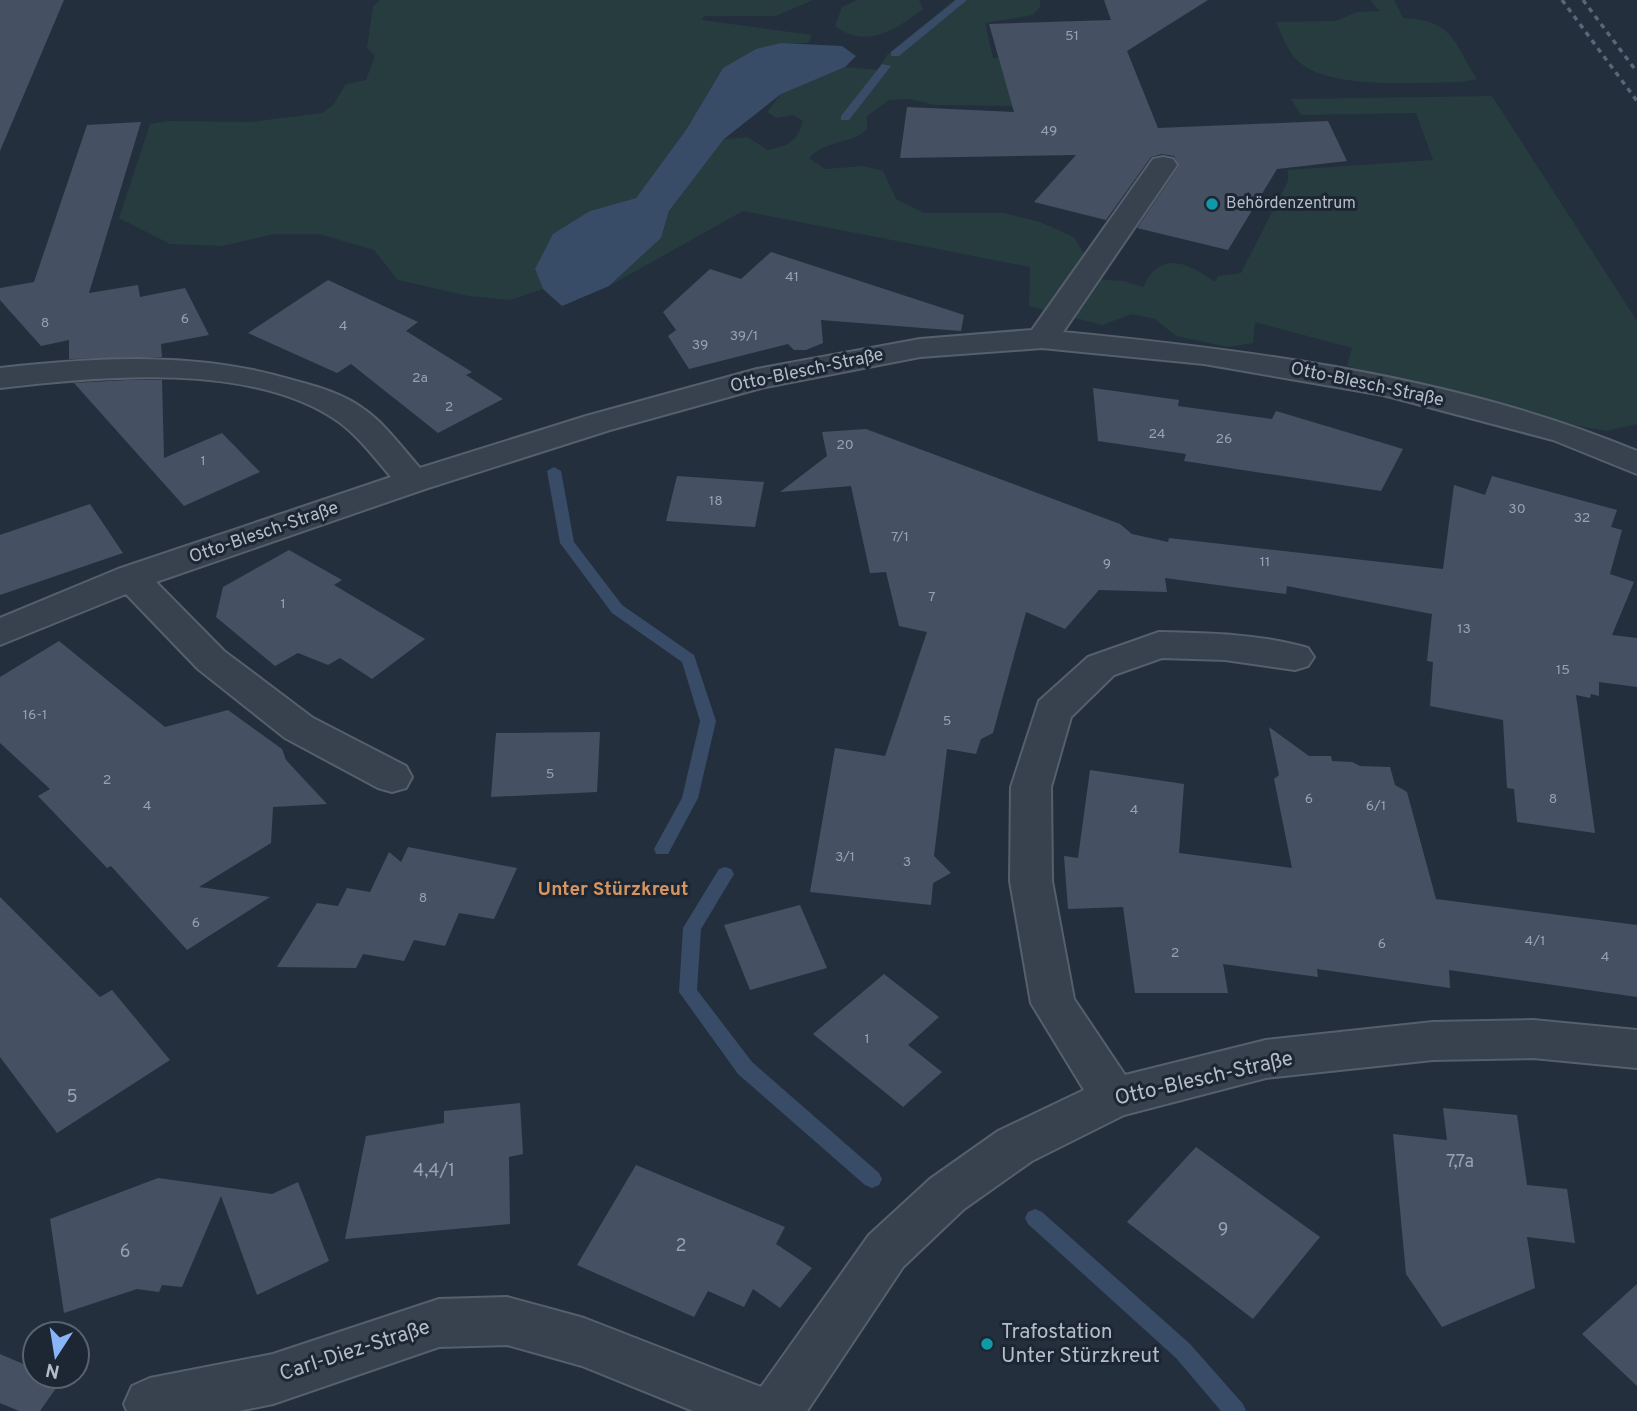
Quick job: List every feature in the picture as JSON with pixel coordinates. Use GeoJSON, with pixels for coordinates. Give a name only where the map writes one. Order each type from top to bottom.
{"type":"FeatureCollection","features":[{"type":"Feature","properties":{"kind":"street"},"geometry":{"type":"LineString","coordinates":[[1042,339],[1163,164]]}},
{"type":"Feature","properties":{"kind":"street","name":"Otto-Blesch-Straße"},"geometry":{"type":"LineString","coordinates":[[0,632],[131,578],[413,481],[598,423],[757,379],[920,348],[1042,339],[1204,355],[1385,386],[1566,433],[1637,463]]}},
{"type":"Feature","properties":{"kind":"street"},"geometry":{"type":"LineString","coordinates":[[0,378],[50,371],[155,367],[262,379],[349,413],[413,481]]}},
{"type":"Feature","properties":{"kind":"street"},"geometry":{"type":"LineString","coordinates":[[131,578],[211,660],[299,729],[393,777]]}},
{"type":"Feature","properties":{"kind":"street"},"geometry":{"type":"LineString","coordinates":[[1114,1098],[1053,1003],[1031,881],[1031,787],[1053,711],[1101,666],[1159,645],[1225,647],[1295,657]]}},
{"type":"Feature","properties":{"kind":"street","name":"Otto-Blesch-Straße"},"geometry":{"type":"LineString","coordinates":[[776,1411],[886,1251],[947,1194],[1015,1146],[1114,1098],[1266,1059],[1433,1041],[1534,1040],[1637,1049]]}},
{"type":"Feature","properties":{"kind":"street","name":"Carl-Diez-Straße"},"geometry":{"type":"LineString","coordinates":[[150,1404],[273,1379],[439,1323],[507,1321],[584,1342],[756,1411]]}},
{"type":"Feature","properties":{"kind":"green space"},"geometry":{"type":"Polygon","coordinates":[[[380,0],[813,0],[776,16],[704,16],[702,20],[812,35],[808,43],[781,43],[723,68],[686,130],[636,198],[590,211],[535,269],[543,289],[510,300],[468,296],[398,280],[374,250],[319,234],[274,234],[222,246],[170,244],[119,218],[150,124],[168,121],[250,122],[322,113],[333,105],[346,84],[366,80],[375,56],[367,48],[373,6],[380,0]]]}},
{"type":"Feature","properties":{"kind":"green space"},"geometry":{"type":"Polygon","coordinates":[[[857,0],[919,0],[923,9],[881,34],[859,36],[835,26],[842,7],[857,0]]]}},
{"type":"Feature","properties":{"kind":"green space"},"geometry":{"type":"Polygon","coordinates":[[[954,0],[1040,0],[1040,7],[1033,15],[985,23],[993,58],[1056,56],[1018,106],[935,105],[909,99],[889,100],[867,116],[867,129],[861,134],[824,147],[809,158],[825,169],[863,166],[883,171],[896,199],[924,213],[1004,213],[1040,222],[1074,237],[1095,279],[1123,281],[1143,287],[1158,268],[1176,263],[1195,269],[1215,282],[1218,276],[1241,273],[1288,181],[1288,170],[1433,160],[1416,113],[1301,115],[1291,99],[1492,96],[1637,321],[1637,424],[1606,431],[1569,424],[1347,366],[1352,348],[1255,322],[1253,343],[1228,347],[1176,336],[1155,319],[1132,314],[1102,325],[1029,306],[1030,267],[743,211],[609,286],[661,238],[669,211],[724,139],[747,137],[768,150],[787,144],[795,138],[803,121],[793,115],[776,118],[767,112],[781,94],[813,78],[845,67],[878,70],[887,55],[954,0]]]}},
{"type":"Feature","properties":{"kind":"green space"},"geometry":{"type":"Polygon","coordinates":[[[1370,0],[1394,0],[1403,18],[1432,23],[1442,28],[1450,35],[1477,79],[1462,82],[1397,83],[1347,80],[1325,75],[1307,67],[1293,56],[1276,22],[1336,21],[1357,12],[1380,11],[1370,0]]]}},
{"type":"Feature","properties":{"kind":"water"},"geometry":{"type":"Polygon","coordinates":[[[781,43],[842,46],[856,56],[845,67],[781,94],[724,139],[669,211],[661,238],[609,286],[562,306],[543,289],[535,269],[553,234],[590,211],[636,198],[686,130],[723,68],[756,49],[781,43]]]}},
{"type":"Feature","properties":{"kind":"building"},"geometry":{"type":"Polygon","coordinates":[[[0,0],[64,0],[0,151],[0,0]]]}},
{"type":"Feature","properties":{"kind":"building"},"geometry":{"type":"Polygon","coordinates":[[[1104,0],[1208,0],[1127,51],[1158,128],[1328,121],[1347,161],[1277,169],[1228,250],[1137,228],[1179,166],[1174,156],[1162,154],[1151,157],[1106,220],[1034,202],[1076,155],[900,158],[907,107],[1014,112],[989,24],[1111,20],[1104,0]]]}},
{"type":"Feature","properties":{"kind":"building"},"geometry":{"type":"Polygon","coordinates":[[[141,122],[89,293],[138,285],[140,297],[185,288],[209,335],[161,344],[162,357],[69,359],[69,340],[41,346],[0,300],[0,288],[34,282],[87,125],[141,122]]]}},
{"type":"Feature","properties":{"kind":"building"},"geometry":{"type":"Polygon","coordinates":[[[771,252],[964,315],[961,331],[821,320],[823,343],[806,350],[794,350],[788,344],[689,369],[668,336],[676,330],[663,312],[710,269],[741,279],[771,252]]]}},
{"type":"Feature","properties":{"kind":"building"},"geometry":{"type":"Polygon","coordinates":[[[328,280],[418,322],[406,331],[472,372],[466,375],[503,399],[438,433],[351,364],[337,373],[248,333],[328,280]]]}},
{"type":"Feature","properties":{"kind":"building"},"geometry":{"type":"Polygon","coordinates":[[[162,380],[164,458],[222,433],[260,472],[184,506],[74,383],[162,380]]]}},
{"type":"Feature","properties":{"kind":"building"},"geometry":{"type":"Polygon","coordinates":[[[1093,388],[1179,400],[1178,406],[1272,419],[1276,411],[1403,449],[1381,491],[1184,461],[1186,454],[1098,441],[1093,388]]]}},
{"type":"Feature","properties":{"kind":"building"},"geometry":{"type":"Polygon","coordinates":[[[866,429],[1120,524],[1132,534],[1168,542],[1169,538],[1443,569],[1454,485],[1485,495],[1492,476],[1617,510],[1611,527],[1622,530],[1610,574],[1634,582],[1612,635],[1637,638],[1637,687],[1599,682],[1599,696],[1591,694],[1590,698],[1576,695],[1595,833],[1517,822],[1514,789],[1507,788],[1503,720],[1430,706],[1433,662],[1427,661],[1432,614],[1287,586],[1286,594],[1165,578],[1167,592],[1099,590],[1065,629],[1026,612],[993,733],[981,739],[976,754],[947,749],[934,856],[951,873],[933,883],[931,905],[810,892],[835,748],[885,756],[927,632],[899,626],[886,572],[870,573],[851,486],[780,492],[827,456],[822,432],[866,429]]]}},
{"type":"Feature","properties":{"kind":"building"},"geometry":{"type":"Polygon","coordinates":[[[677,476],[764,482],[755,527],[666,521],[677,476]]]}},
{"type":"Feature","properties":{"kind":"building"},"geometry":{"type":"Polygon","coordinates":[[[90,504],[123,553],[0,595],[0,535],[90,504]]]}},
{"type":"Feature","properties":{"kind":"building"},"geometry":{"type":"Polygon","coordinates":[[[289,550],[342,580],[334,585],[425,639],[372,679],[340,658],[328,665],[298,653],[275,666],[216,617],[223,587],[289,550]]]}},
{"type":"Feature","properties":{"kind":"building"},"geometry":{"type":"Polygon","coordinates":[[[59,641],[165,727],[228,710],[282,749],[286,760],[327,804],[273,807],[271,843],[199,887],[270,897],[187,950],[111,866],[107,868],[38,796],[50,789],[0,743],[0,677],[59,641]]]}},
{"type":"Feature","properties":{"kind":"building"},"geometry":{"type":"Polygon","coordinates":[[[1269,727],[1309,756],[1331,756],[1332,761],[1352,762],[1360,766],[1390,767],[1395,785],[1407,792],[1436,899],[1637,925],[1637,997],[1449,970],[1450,988],[1317,969],[1318,977],[1223,964],[1228,993],[1135,993],[1123,907],[1068,909],[1064,856],[1078,858],[1090,770],[1184,784],[1179,853],[1292,868],[1274,779],[1279,775],[1269,727]]]}},
{"type":"Feature","properties":{"kind":"building"},"geometry":{"type":"Polygon","coordinates":[[[600,732],[597,792],[491,797],[496,733],[600,732]]]}},
{"type":"Feature","properties":{"kind":"building"},"geometry":{"type":"Polygon","coordinates":[[[408,847],[517,868],[494,919],[459,913],[445,946],[414,940],[404,961],[363,954],[356,968],[277,967],[317,903],[338,906],[347,888],[370,892],[389,852],[401,862],[408,847]]]}},
{"type":"Feature","properties":{"kind":"building"},"geometry":{"type":"Polygon","coordinates":[[[0,897],[100,997],[112,990],[170,1060],[57,1133],[0,1057],[0,897]]]}},
{"type":"Feature","properties":{"kind":"building"},"geometry":{"type":"Polygon","coordinates":[[[800,905],[827,968],[750,990],[724,925],[800,905]]]}},
{"type":"Feature","properties":{"kind":"building"},"geometry":{"type":"Polygon","coordinates":[[[884,974],[939,1017],[908,1045],[942,1072],[903,1107],[813,1034],[884,974]]]}},
{"type":"Feature","properties":{"kind":"building"},"geometry":{"type":"Polygon","coordinates":[[[520,1103],[523,1154],[509,1157],[510,1224],[345,1239],[366,1136],[444,1123],[444,1111],[520,1103]]]}},
{"type":"Feature","properties":{"kind":"building"},"geometry":{"type":"Polygon","coordinates":[[[1443,1108],[1517,1115],[1527,1185],[1567,1189],[1575,1243],[1527,1237],[1535,1288],[1442,1327],[1406,1274],[1393,1134],[1447,1140],[1443,1108]]]}},
{"type":"Feature","properties":{"kind":"building"},"geometry":{"type":"Polygon","coordinates":[[[1196,1147],[1320,1237],[1253,1319],[1127,1222],[1196,1147]]]}},
{"type":"Feature","properties":{"kind":"building"},"geometry":{"type":"Polygon","coordinates":[[[636,1165],[785,1227],[776,1244],[812,1268],[780,1308],[753,1289],[744,1307],[708,1291],[694,1317],[577,1265],[636,1165]]]}},
{"type":"Feature","properties":{"kind":"building"},"geometry":{"type":"Polygon","coordinates":[[[158,1178],[272,1194],[298,1182],[329,1261],[257,1295],[221,1196],[182,1287],[162,1285],[159,1292],[137,1289],[64,1313],[50,1219],[158,1178]]]}},
{"type":"Feature","properties":{"kind":"building"},"geometry":{"type":"Polygon","coordinates":[[[1637,1284],[1637,1386],[1582,1334],[1637,1284]]]}},
{"type":"Feature","properties":{"kind":"building"},"geometry":{"type":"Polygon","coordinates":[[[0,1354],[21,1363],[21,1390],[55,1390],[40,1411],[19,1411],[0,1403],[0,1354]]]}},
{"type":"Feature","properties":{"kind":"waterway"},"geometry":{"type":"LineString","coordinates":[[895,54],[962,0]]}},
{"type":"Feature","properties":{"kind":"waterway"},"geometry":{"type":"LineString","coordinates":[[845,118],[886,66]]}},
{"type":"Feature","properties":{"kind":"waterway"},"geometry":{"type":"LineString","coordinates":[[554,471],[567,543],[617,609],[689,659],[708,721],[690,798],[662,849]]}},
{"type":"Feature","properties":{"kind":"waterway"},"geometry":{"type":"LineString","coordinates":[[725,874],[692,928],[688,992],[745,1068],[872,1179]]}},
{"type":"Feature","properties":{"kind":"waterway"},"geometry":{"type":"LineString","coordinates":[[1035,1218],[1183,1351],[1235,1411]]}},
{"type":"Feature","properties":{"kind":"railway"},"geometry":{"type":"LineString","coordinates":[[1562,0],[1637,101]]}},
{"type":"Feature","properties":{"kind":"railway"},"geometry":{"type":"LineString","coordinates":[[1583,0],[1637,72]]}},
{"type":"Feature","properties":{"kind":"place","name":"Behördenzentrum"},"geometry":{"type":"Point","coordinates":[1212,204]}},
{"type":"Feature","properties":{"kind":"place","name":"Trafostation Unter Stürzkreut"},"geometry":{"type":"Point","coordinates":[987,1344]}},
{"type":"Feature","properties":{"kind":"district","name":"Unter Stürzkreut"},"geometry":{"type":"Point","coordinates":[613,890]}}]}
